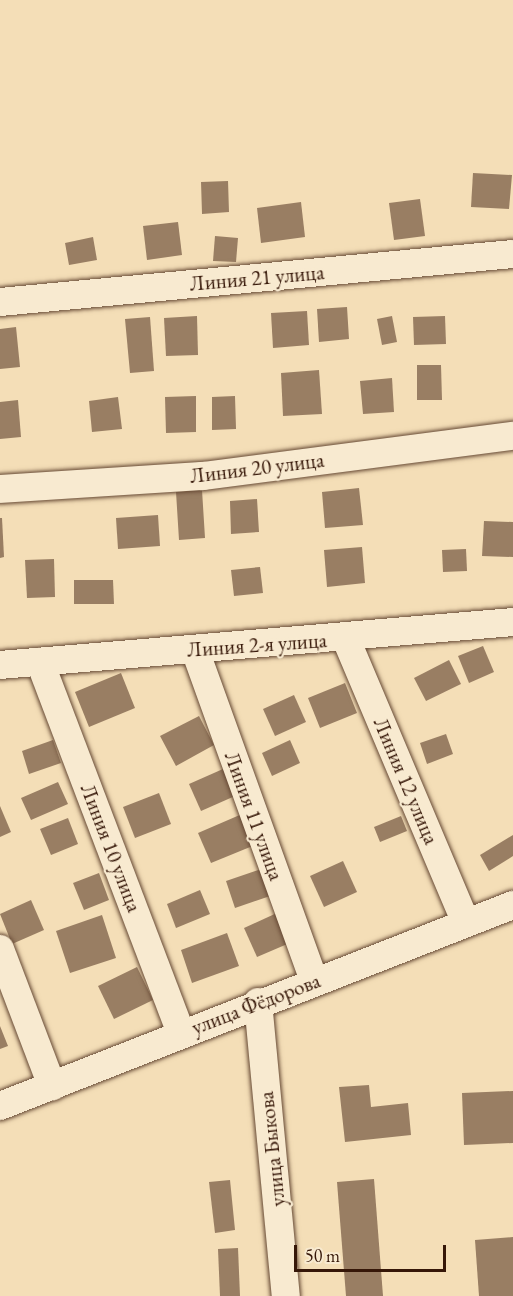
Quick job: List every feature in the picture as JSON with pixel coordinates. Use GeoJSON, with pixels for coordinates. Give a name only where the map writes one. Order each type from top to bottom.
{"type":"FeatureCollection","features":[{"type":"Feature","properties":{"kind":"street","name":"Линия 21 улица"},"geometry":{"type":"LineString","coordinates":[[0,302],[513,254]]}},
{"type":"Feature","properties":{"kind":"street","name":"Линия 20 улица"},"geometry":{"type":"LineString","coordinates":[[0,489],[203,476],[513,436]]}},
{"type":"Feature","properties":{"kind":"street","name":"Линия 2-я улица"},"geometry":{"type":"LineString","coordinates":[[0,665],[346,639],[513,622]]}},
{"type":"Feature","properties":{"kind":"street","name":"Линия 12 улица"},"geometry":{"type":"LineString","coordinates":[[346,639],[466,923]]}},
{"type":"Feature","properties":{"kind":"street","name":"Линия 11 улица"},"geometry":{"type":"LineString","coordinates":[[195,650],[314,981]]}},
{"type":"Feature","properties":{"kind":"street","name":"Линия 10 улица"},"geometry":{"type":"LineString","coordinates":[[40,662],[181,1033]]}},
{"type":"Feature","properties":{"kind":"street","name":"улица Фёдорова"},"geometry":{"type":"LineString","coordinates":[[0,1106],[258,1002],[513,905]]}},
{"type":"Feature","properties":{"kind":"street"},"geometry":{"type":"LineString","coordinates":[[0,949],[51,1086]]}},
{"type":"Feature","properties":{"kind":"street","name":"улица Быкова"},"geometry":{"type":"LineString","coordinates":[[258,1002],[286,1296]]}},
{"type":"Feature","properties":{"kind":"building"},"geometry":{"type":"Polygon","coordinates":[[[473,173],[512,175],[509,209],[471,207],[473,173]]]}},
{"type":"Feature","properties":{"kind":"building"},"geometry":{"type":"Polygon","coordinates":[[[228,181],[229,212],[202,214],[201,182],[228,181]]]}},
{"type":"Feature","properties":{"kind":"building"},"geometry":{"type":"Polygon","coordinates":[[[420,199],[425,236],[394,240],[389,203],[420,199]]]}},
{"type":"Feature","properties":{"kind":"building"},"geometry":{"type":"Polygon","coordinates":[[[301,202],[305,237],[261,243],[257,208],[301,202]]]}},
{"type":"Feature","properties":{"kind":"building"},"geometry":{"type":"Polygon","coordinates":[[[178,222],[182,255],[147,260],[143,226],[178,222]]]}},
{"type":"Feature","properties":{"kind":"building"},"geometry":{"type":"Polygon","coordinates":[[[215,236],[238,238],[236,262],[213,261],[215,236]]]}},
{"type":"Feature","properties":{"kind":"building"},"geometry":{"type":"Polygon","coordinates":[[[93,237],[97,260],[69,265],[65,243],[93,237]]]}},
{"type":"Feature","properties":{"kind":"building"},"geometry":{"type":"Polygon","coordinates":[[[347,307],[349,339],[319,342],[317,309],[347,307]]]}},
{"type":"Feature","properties":{"kind":"building"},"geometry":{"type":"Polygon","coordinates":[[[307,311],[309,345],[273,348],[271,313],[307,311]]]}},
{"type":"Feature","properties":{"kind":"building"},"geometry":{"type":"Polygon","coordinates":[[[197,316],[198,355],[166,356],[164,318],[197,316]]]}},
{"type":"Feature","properties":{"kind":"building"},"geometry":{"type":"Polygon","coordinates":[[[392,316],[397,342],[382,345],[377,319],[392,316]]]}},
{"type":"Feature","properties":{"kind":"building"},"geometry":{"type":"Polygon","coordinates":[[[445,316],[446,344],[414,345],[413,317],[445,316]]]}},
{"type":"Feature","properties":{"kind":"building"},"geometry":{"type":"Polygon","coordinates":[[[150,317],[154,371],[130,373],[125,319],[150,317]]]}},
{"type":"Feature","properties":{"kind":"building"},"geometry":{"type":"Polygon","coordinates":[[[16,327],[20,367],[0,369],[0,329],[16,327]]]}},
{"type":"Feature","properties":{"kind":"building"},"geometry":{"type":"Polygon","coordinates":[[[417,365],[441,365],[442,400],[417,400],[417,365]]]}},
{"type":"Feature","properties":{"kind":"building"},"geometry":{"type":"Polygon","coordinates":[[[319,370],[322,414],[283,416],[281,373],[319,370]]]}},
{"type":"Feature","properties":{"kind":"building"},"geometry":{"type":"Polygon","coordinates":[[[392,378],[394,412],[363,414],[360,381],[392,378]]]}},
{"type":"Feature","properties":{"kind":"building"},"geometry":{"type":"Polygon","coordinates":[[[196,396],[196,432],[166,433],[165,397],[196,396]]]}},
{"type":"Feature","properties":{"kind":"building"},"geometry":{"type":"Polygon","coordinates":[[[235,396],[236,429],[212,430],[212,397],[235,396]]]}},
{"type":"Feature","properties":{"kind":"building"},"geometry":{"type":"Polygon","coordinates":[[[118,397],[122,429],[92,432],[89,401],[118,397]]]}},
{"type":"Feature","properties":{"kind":"building"},"geometry":{"type":"Polygon","coordinates":[[[18,400],[21,437],[0,439],[0,402],[18,400]]]}},
{"type":"Feature","properties":{"kind":"building"},"geometry":{"type":"Polygon","coordinates":[[[359,488],[363,525],[325,528],[322,492],[359,488]]]}},
{"type":"Feature","properties":{"kind":"building"},"geometry":{"type":"Polygon","coordinates":[[[202,490],[205,538],[179,540],[176,492],[202,490]]]}},
{"type":"Feature","properties":{"kind":"building"},"geometry":{"type":"Polygon","coordinates":[[[257,499],[259,532],[231,534],[230,501],[257,499]]]}},
{"type":"Feature","properties":{"kind":"building"},"geometry":{"type":"Polygon","coordinates":[[[158,515],[160,546],[118,549],[116,518],[158,515]]]}},
{"type":"Feature","properties":{"kind":"building"},"geometry":{"type":"Polygon","coordinates":[[[0,518],[2,518],[4,557],[0,558],[0,518]]]}},
{"type":"Feature","properties":{"kind":"building"},"geometry":{"type":"Polygon","coordinates":[[[484,521],[513,522],[513,557],[482,556],[484,521]]]}},
{"type":"Feature","properties":{"kind":"building"},"geometry":{"type":"Polygon","coordinates":[[[362,547],[365,583],[327,587],[324,550],[362,547]]]}},
{"type":"Feature","properties":{"kind":"building"},"geometry":{"type":"Polygon","coordinates":[[[466,549],[467,571],[443,572],[442,550],[466,549]]]}},
{"type":"Feature","properties":{"kind":"building"},"geometry":{"type":"Polygon","coordinates":[[[54,559],[55,597],[27,598],[25,560],[54,559]]]}},
{"type":"Feature","properties":{"kind":"building"},"geometry":{"type":"Polygon","coordinates":[[[260,567],[263,593],[234,596],[231,570],[260,567]]]}},
{"type":"Feature","properties":{"kind":"building"},"geometry":{"type":"Polygon","coordinates":[[[74,580],[113,580],[114,604],[74,604],[74,580]]]}},
{"type":"Feature","properties":{"kind":"building"},"geometry":{"type":"Polygon","coordinates":[[[483,646],[494,672],[469,683],[458,656],[483,646]]]}},
{"type":"Feature","properties":{"kind":"building"},"geometry":{"type":"Polygon","coordinates":[[[449,660],[461,684],[426,701],[414,678],[449,660]]]}},
{"type":"Feature","properties":{"kind":"building"},"geometry":{"type":"Polygon","coordinates":[[[121,673],[135,708],[89,727],[75,692],[121,673]]]}},
{"type":"Feature","properties":{"kind":"building"},"geometry":{"type":"Polygon","coordinates":[[[345,683],[357,713],[320,728],[308,698],[345,683]]]}},
{"type":"Feature","properties":{"kind":"building"},"geometry":{"type":"Polygon","coordinates":[[[294,695],[306,722],[275,736],[263,709],[294,695]]]}},
{"type":"Feature","properties":{"kind":"building"},"geometry":{"type":"Polygon","coordinates":[[[199,716],[214,745],[176,766],[160,736],[199,716]]]}},
{"type":"Feature","properties":{"kind":"building"},"geometry":{"type":"Polygon","coordinates":[[[446,734],[453,754],[427,764],[420,743],[446,734]]]}},
{"type":"Feature","properties":{"kind":"building"},"geometry":{"type":"Polygon","coordinates":[[[53,740],[61,763],[29,774],[22,751],[53,740]]]}},
{"type":"Feature","properties":{"kind":"building"},"geometry":{"type":"Polygon","coordinates":[[[290,740],[300,763],[272,776],[262,753],[290,740]]]}},
{"type":"Feature","properties":{"kind":"building"},"geometry":{"type":"Polygon","coordinates":[[[223,769],[235,796],[201,811],[189,784],[223,769]]]}},
{"type":"Feature","properties":{"kind":"building"},"geometry":{"type":"Polygon","coordinates":[[[58,782],[68,804],[31,820],[21,798],[58,782]]]}},
{"type":"Feature","properties":{"kind":"building"},"geometry":{"type":"Polygon","coordinates":[[[159,793],[171,824],[135,838],[123,807],[159,793]]]}},
{"type":"Feature","properties":{"kind":"building"},"geometry":{"type":"Polygon","coordinates":[[[0,806],[11,832],[0,837],[0,806]]]}},
{"type":"Feature","properties":{"kind":"building"},"geometry":{"type":"Polygon","coordinates":[[[242,814],[255,845],[211,863],[198,833],[242,814]]]}},
{"type":"Feature","properties":{"kind":"building"},"geometry":{"type":"Polygon","coordinates":[[[401,816],[407,831],[380,842],[374,827],[401,816]]]}},
{"type":"Feature","properties":{"kind":"building"},"geometry":{"type":"Polygon","coordinates":[[[68,818],[78,844],[51,855],[40,829],[68,818]]]}},
{"type":"Feature","properties":{"kind":"building"},"geometry":{"type":"Polygon","coordinates":[[[513,835],[513,856],[489,871],[480,855],[513,835]]]}},
{"type":"Feature","properties":{"kind":"building"},"geometry":{"type":"Polygon","coordinates":[[[343,861],[357,892],[324,907],[310,876],[343,861]]]}},
{"type":"Feature","properties":{"kind":"building"},"geometry":{"type":"Polygon","coordinates":[[[264,868],[273,895],[235,908],[226,881],[264,868]]]}},
{"type":"Feature","properties":{"kind":"building"},"geometry":{"type":"Polygon","coordinates":[[[99,873],[109,900],[84,910],[73,883],[99,873]]]}},
{"type":"Feature","properties":{"kind":"building"},"geometry":{"type":"Polygon","coordinates":[[[200,890],[210,914],[176,928],[167,904],[200,890]]]}},
{"type":"Feature","properties":{"kind":"building"},"geometry":{"type":"Polygon","coordinates":[[[31,900],[44,930],[12,944],[0,914],[31,900]]]}},
{"type":"Feature","properties":{"kind":"building"},"geometry":{"type":"Polygon","coordinates":[[[279,912],[292,942],[257,957],[244,928],[279,912]]]}},
{"type":"Feature","properties":{"kind":"building"},"geometry":{"type":"Polygon","coordinates":[[[102,915],[116,958],[70,973],[56,931],[102,915]]]}},
{"type":"Feature","properties":{"kind":"building"},"geometry":{"type":"Polygon","coordinates":[[[227,933],[239,966],[192,983],[181,950],[227,933]]]}},
{"type":"Feature","properties":{"kind":"building"},"geometry":{"type":"Polygon","coordinates":[[[137,967],[153,1000],[114,1019],[98,986],[137,967]]]}},
{"type":"Feature","properties":{"kind":"building"},"geometry":{"type":"Polygon","coordinates":[[[0,1026],[8,1046],[0,1049],[0,1026]]]}},
{"type":"Feature","properties":{"kind":"building"},"geometry":{"type":"Polygon","coordinates":[[[369,1085],[371,1107],[408,1103],[411,1135],[345,1142],[339,1087],[369,1085]]]}},
{"type":"Feature","properties":{"kind":"building"},"geometry":{"type":"Polygon","coordinates":[[[513,1091],[513,1143],[464,1145],[462,1093],[513,1091]]]}},
{"type":"Feature","properties":{"kind":"building"},"geometry":{"type":"Polygon","coordinates":[[[374,1179],[383,1296],[346,1296],[337,1182],[374,1179]]]}},
{"type":"Feature","properties":{"kind":"building"},"geometry":{"type":"Polygon","coordinates":[[[230,1180],[235,1230],[215,1233],[209,1182],[230,1180]]]}},
{"type":"Feature","properties":{"kind":"building"},"geometry":{"type":"Polygon","coordinates":[[[513,1237],[513,1296],[479,1296],[475,1240],[513,1237]]]}},
{"type":"Feature","properties":{"kind":"building"},"geometry":{"type":"Polygon","coordinates":[[[238,1248],[240,1296],[220,1296],[218,1249],[238,1248]]]}}]}
